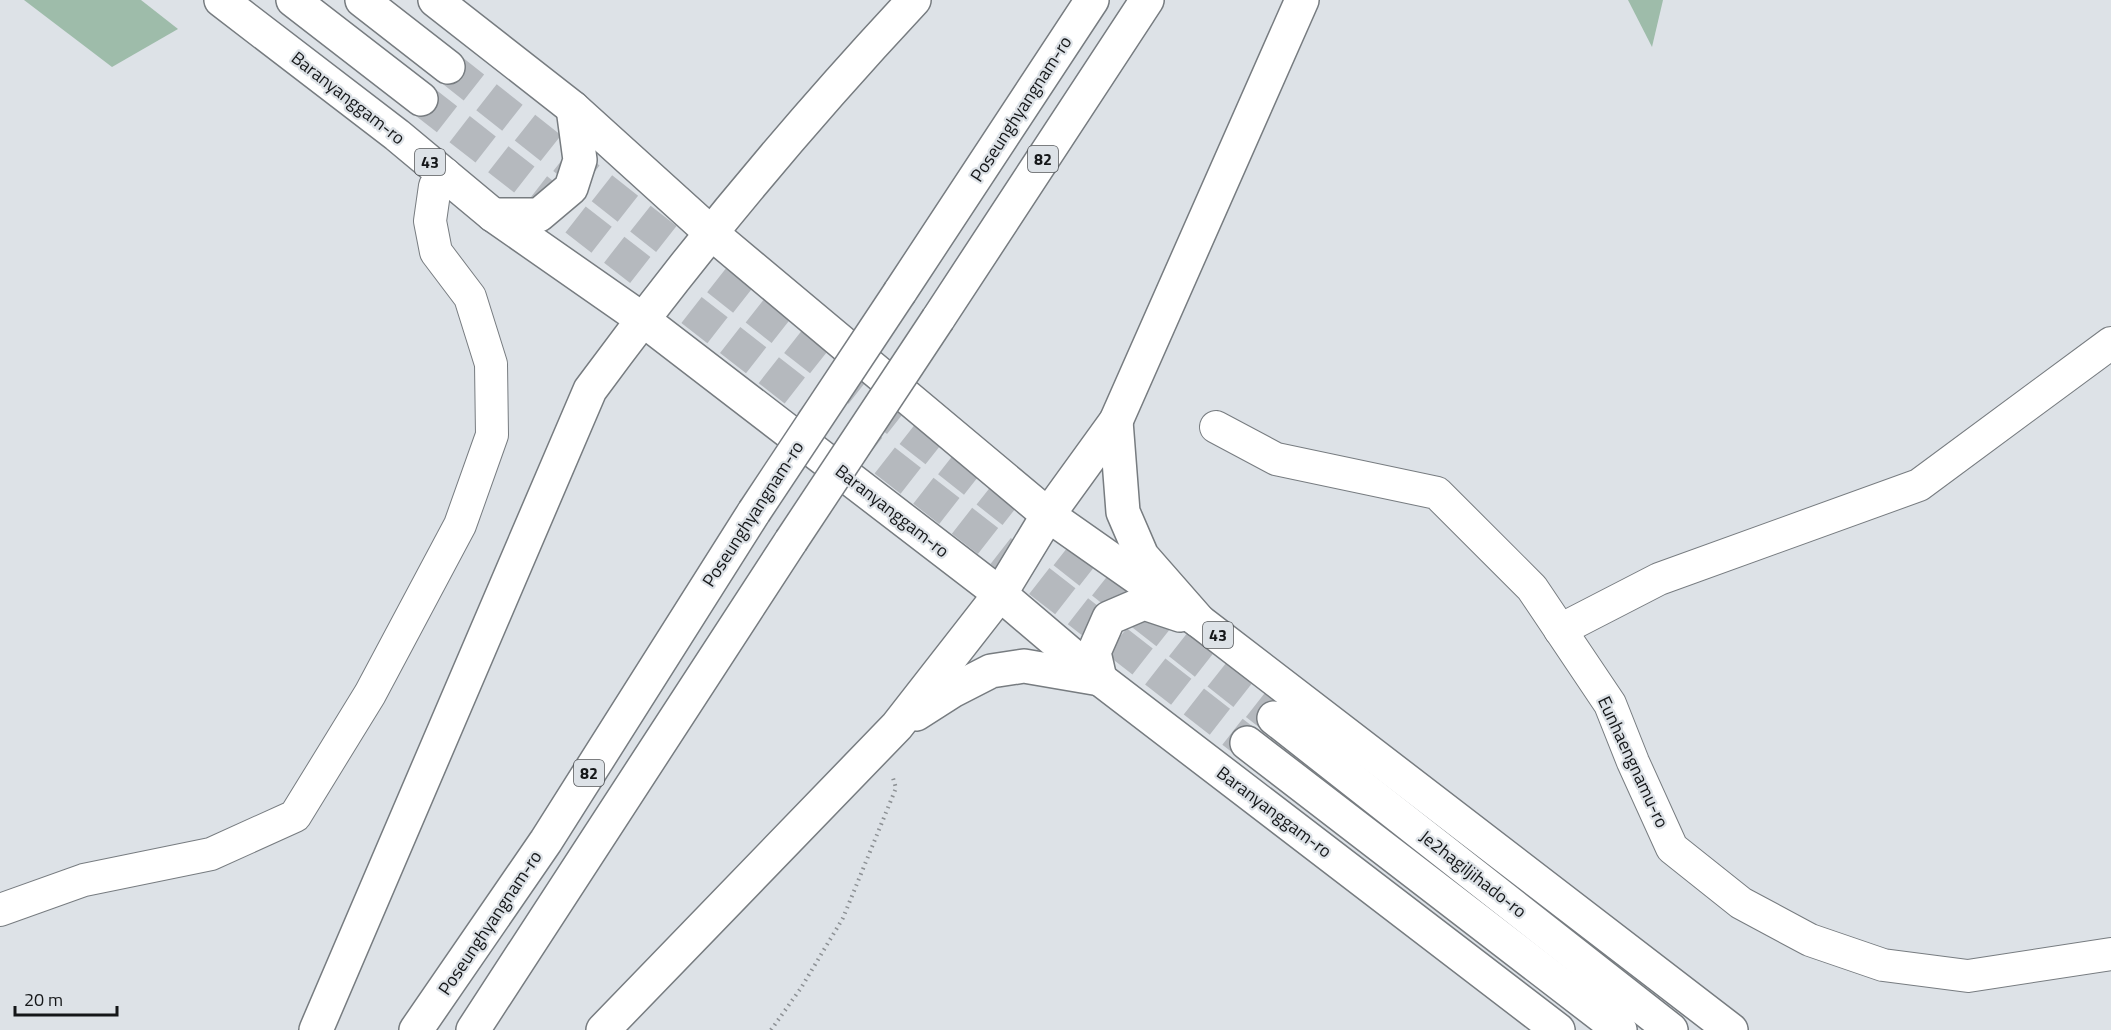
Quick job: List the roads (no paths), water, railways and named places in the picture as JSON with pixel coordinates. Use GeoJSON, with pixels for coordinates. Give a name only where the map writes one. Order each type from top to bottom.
{"type":"FeatureCollection","features":[{"type":"Feature","properties":{"kind":"main road","name":"Baranyanggam-ro"},"geometry":{"type":"LineString","coordinates":[[221,0],[397,135],[493,215],[642,319],[999,594],[1100,679],[1558,1030]]}},
{"type":"Feature","properties":{"kind":"main road"},"geometry":{"type":"LineString","coordinates":[[293,0],[421,99]]}},
{"type":"Feature","properties":{"kind":"main road"},"geometry":{"type":"LineString","coordinates":[[362,0],[448,67]]}},
{"type":"Feature","properties":{"kind":"main road","name":"43"},"geometry":{"type":"LineString","coordinates":[[435,0],[573,108],[710,232],[1048,515],[1199,621],[1731,1030]]}},
{"type":"Feature","properties":{"kind":"main road"},"geometry":{"type":"LineString","coordinates":[[316,1030],[590,390],[710,232],[838,81],[914,0]]}},
{"type":"Feature","properties":{"kind":"main road","name":"Poseunghyangnam-ro"},"geometry":{"type":"LineString","coordinates":[[416,1030],[546,841],[754,512],[1092,0]]}},
{"type":"Feature","properties":{"kind":"main road","name":"82"},"geometry":{"type":"LineString","coordinates":[[472,1030],[790,541],[1147,0]]}},
{"type":"Feature","properties":{"kind":"main road"},"geometry":{"type":"LineString","coordinates":[[603,1030],[890,733],[999,594],[1048,515],[1116,421],[1302,0]]}},
{"type":"Feature","properties":{"kind":"main road"},"geometry":{"type":"LineString","coordinates":[[493,215],[539,215],[571,188],[580,159],[573,108]]}},
{"type":"Feature","properties":{"kind":"main road"},"geometry":{"type":"LineString","coordinates":[[1116,421],[1124,512],[1142,556],[1199,621]]}},
{"type":"Feature","properties":{"kind":"main road"},"geometry":{"type":"LineString","coordinates":[[890,733],[952,691],[991,671],[1024,666],[1100,679],[1094,652],[1109,618],[1144,603],[1199,621]]}},
{"type":"Feature","properties":{"kind":"main road","name":"Je2hagiljihado-ro"},"geometry":{"type":"LineString","coordinates":[[1274,718],[1671,1030]]}},
{"type":"Feature","properties":{"kind":"main road","name":"Je2hagiljihado-ro"},"geometry":{"type":"LineString","coordinates":[[1247,743],[1620,1030]]}},
{"type":"Feature","properties":{"kind":"street"},"geometry":{"type":"LineString","coordinates":[[0,910],[84,880],[211,854],[295,816],[370,694],[460,525],[492,435],[491,364],[471,297],[436,252],[430,221],[435,186],[445,174]]}},
{"type":"Feature","properties":{"kind":"street"},"geometry":{"type":"LineString","coordinates":[[1560,630],[1659,579],[1919,485],[2111,343]]}},
{"type":"Feature","properties":{"kind":"street","name":"Eunhaengnamu-ro"},"geometry":{"type":"LineString","coordinates":[[1216,427],[1276,459],[1437,493],[1532,588],[1610,704],[1633,762],[1672,848],[1741,903],[1810,940],[1883,965],[1968,976],[2111,954]]}},
{"type":"Feature","properties":{"kind":"tunnel"},"geometry":{"type":"LineString","coordinates":[[448,67],[1274,718]]}},
{"type":"Feature","properties":{"kind":"tunnel"},"geometry":{"type":"LineString","coordinates":[[421,99],[1247,743]]}}]}
